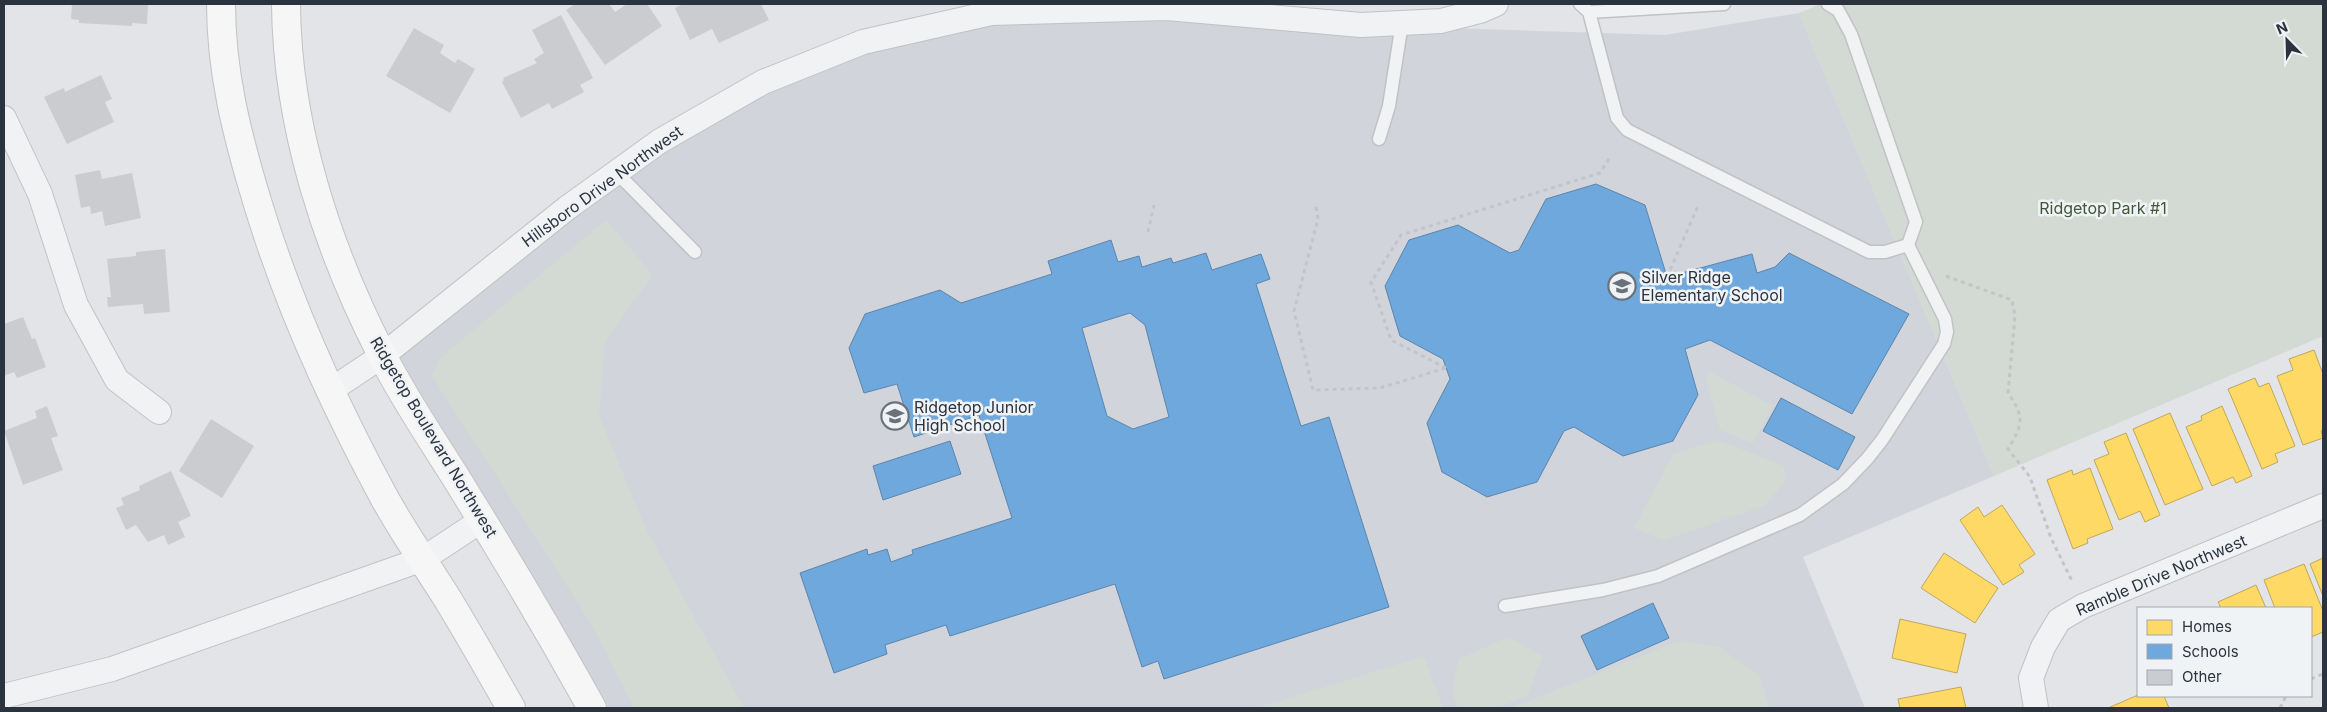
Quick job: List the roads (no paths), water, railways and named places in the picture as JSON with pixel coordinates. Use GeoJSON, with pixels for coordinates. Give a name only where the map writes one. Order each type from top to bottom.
{"type":"FeatureCollection","features":[{"type":"Feature","properties":{"kind":"main road"},"geometry":{"type":"LineString","coordinates":[[221,4],[221,43],[229,98],[240,146],[273,252],[331,390],[386,500],[511,708]]}},
{"type":"Feature","properties":{"kind":"main road","name":"Ridgetop Boulevard Northwest"},"geometry":{"type":"LineString","coordinates":[[286,4],[295,102],[316,192],[337,253],[382,356],[553,638],[592,708]]}},
{"type":"Feature","properties":{"kind":"street","name":"Hillsboro Drive Northwest"},"geometry":{"type":"LineString","coordinates":[[331,390],[382,356],[567,208],[660,141],[763,82],[863,42],[992,13],[1167,6],[1362,25],[1441,21],[1480,11],[1496,4]]}},
{"type":"Feature","properties":{"kind":"street"},"geometry":{"type":"LineString","coordinates":[[4,118],[40,194],[76,305],[117,380],[159,412]]}},
{"type":"Feature","properties":{"kind":"street","name":"Ramble Drive Northwest"},"geometry":{"type":"LineString","coordinates":[[2036,708],[2031,678],[2043,647],[2059,620],[2083,606],[2323,506]]}},
{"type":"Feature","properties":{"kind":"street"},"geometry":{"type":"LineString","coordinates":[[4,696],[112,669],[423,559],[482,520]]}},
{"type":"Feature","properties":{"kind":"lane"},"geometry":{"type":"LineString","coordinates":[[1724,4],[1585,8],[1617,118],[1626,130],[1869,252],[1885,252],[1908,245]]}},
{"type":"Feature","properties":{"kind":"lane"},"geometry":{"type":"LineString","coordinates":[[1505,606],[1603,590],[1658,576],[1800,515],[1843,484],[1882,440],[1944,344],[1947,332],[1945,319],[1908,245],[1916,222],[1851,34],[1838,10],[1828,4]]}},
{"type":"Feature","properties":{"kind":"lane"},"geometry":{"type":"LineString","coordinates":[[1379,139],[1389,106],[1402,23]]}},
{"type":"Feature","properties":{"kind":"lane"},"geometry":{"type":"LineString","coordinates":[[616,172],[695,252]]}},
{"type":"Feature","properties":{"kind":"place","name":"Silver Ridge Elementary School"},"geometry":{"type":"Point","coordinates":[1622,286]}},
{"type":"Feature","properties":{"kind":"place","name":"Ridgetop Junior High School"},"geometry":{"type":"Point","coordinates":[895,416]}},
{"type":"Feature","properties":{"kind":"park label","name":"Ridgetop Park #1"},"geometry":{"type":"Point","coordinates":[2103,208]}}]}
